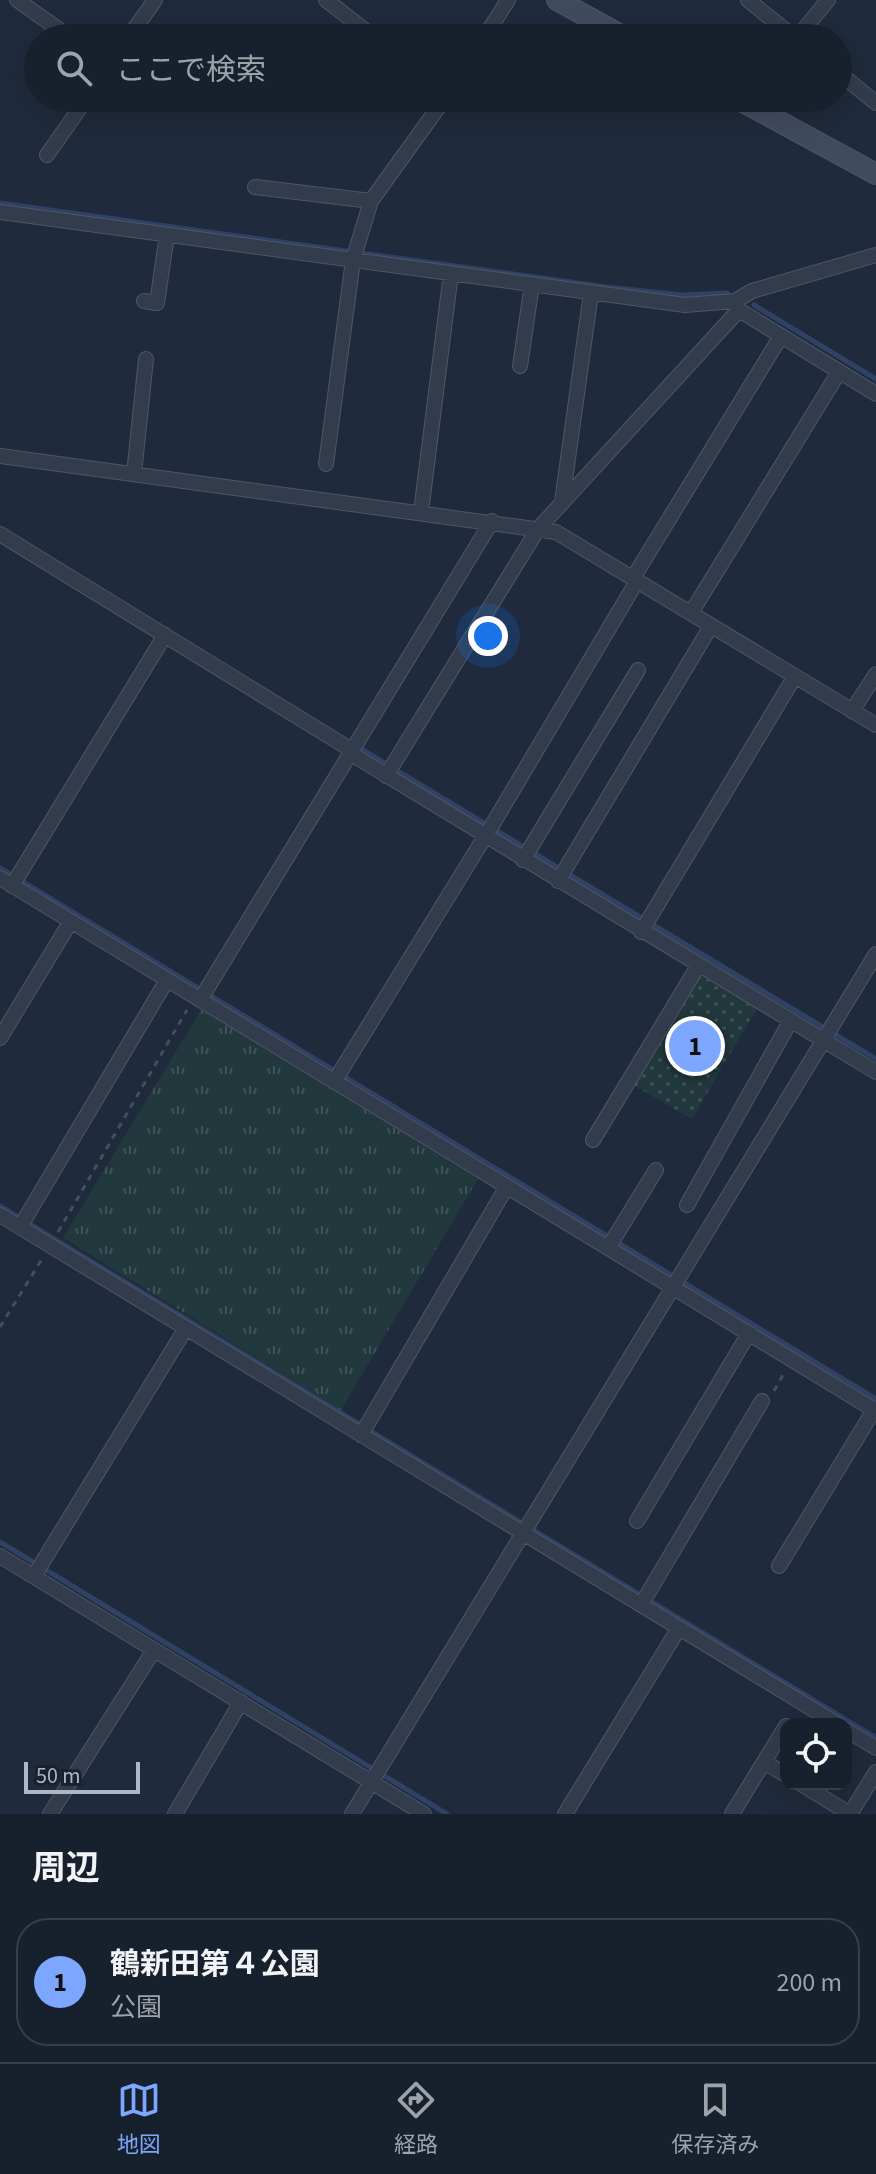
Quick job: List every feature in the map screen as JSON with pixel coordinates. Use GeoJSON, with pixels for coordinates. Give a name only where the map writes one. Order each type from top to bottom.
{"type":"FeatureCollection","features":[{"type":"Feature","properties":{"kind":"main road"},"geometry":{"type":"LineString","coordinates":[[557,0],[601,24]]}},
{"type":"Feature","properties":{"kind":"main road"},"geometry":{"type":"LineString","coordinates":[[762,112],[876,174]]}},
{"type":"Feature","properties":{"kind":"street"},"geometry":{"type":"LineString","coordinates":[[17,0],[51,24]]}},
{"type":"Feature","properties":{"kind":"street"},"geometry":{"type":"LineString","coordinates":[[138,24],[155,0]]}},
{"type":"Feature","properties":{"kind":"street"},"geometry":{"type":"LineString","coordinates":[[326,0],[357,24]]}},
{"type":"Feature","properties":{"kind":"street"},"geometry":{"type":"LineString","coordinates":[[493,24],[508,0]]}},
{"type":"Feature","properties":{"kind":"street"},"geometry":{"type":"LineString","coordinates":[[748,0],[778,24]]}},
{"type":"Feature","properties":{"kind":"street"},"geometry":{"type":"LineString","coordinates":[[808,24],[828,0]]}},
{"type":"Feature","properties":{"kind":"street"},"geometry":{"type":"LineString","coordinates":[[852,83],[876,103]]}},
{"type":"Feature","properties":{"kind":"street"},"geometry":{"type":"LineString","coordinates":[[47,155],[77,112]]}},
{"type":"Feature","properties":{"kind":"street"},"geometry":{"type":"LineString","coordinates":[[326,464],[355,254],[371,201],[435,112]]}},
{"type":"Feature","properties":{"kind":"street"},"geometry":{"type":"LineString","coordinates":[[255,187],[371,201]]}},
{"type":"Feature","properties":{"kind":"street"},"geometry":{"type":"LineString","coordinates":[[0,212],[167,235],[355,254],[451,273],[685,305],[737,305],[876,394]]}},
{"type":"Feature","properties":{"kind":"street"},"geometry":{"type":"LineString","coordinates":[[157,303],[167,235]]}},
{"type":"Feature","properties":{"kind":"street"},"geometry":{"type":"LineString","coordinates":[[390,770],[538,529],[737,305],[752,291],[876,255]]}},
{"type":"Feature","properties":{"kind":"street"},"geometry":{"type":"LineString","coordinates":[[421,512],[451,273]]}},
{"type":"Feature","properties":{"kind":"street"},"geometry":{"type":"LineString","coordinates":[[520,366],[532,284]]}},
{"type":"Feature","properties":{"kind":"street"},"geometry":{"type":"LineString","coordinates":[[562,502],[591,293]]}},
{"type":"Feature","properties":{"kind":"street"},"geometry":{"type":"LineString","coordinates":[[338,1076],[781,336]]}},
{"type":"Feature","properties":{"kind":"street"},"geometry":{"type":"LineString","coordinates":[[134,474],[146,359]]}},
{"type":"Feature","properties":{"kind":"street"},"geometry":{"type":"LineString","coordinates":[[691,613],[839,372]]}},
{"type":"Feature","properties":{"kind":"street"},"geometry":{"type":"LineString","coordinates":[[0,456],[556,532],[876,725]]}},
{"type":"Feature","properties":{"kind":"street"},"geometry":{"type":"LineString","coordinates":[[201,996],[492,521]]}},
{"type":"Feature","properties":{"kind":"street"},"geometry":{"type":"LineString","coordinates":[[0,534],[345,746],[355,748],[645,925],[698,966],[791,1020],[827,1034],[876,1072]]}},
{"type":"Feature","properties":{"kind":"street"},"geometry":{"type":"LineString","coordinates":[[561,874],[711,626]]}},
{"type":"Feature","properties":{"kind":"street"},"geometry":{"type":"LineString","coordinates":[[165,635],[8,881],[167,980],[201,996],[338,1076],[506,1188],[612,1242],[677,1280],[749,1333],[875,1410],[779,1566]]}},
{"type":"Feature","properties":{"kind":"street"},"geometry":{"type":"LineString","coordinates":[[527,854],[638,670]]}},
{"type":"Feature","properties":{"kind":"street"},"geometry":{"type":"LineString","coordinates":[[852,711],[876,674]]}},
{"type":"Feature","properties":{"kind":"street"},"geometry":{"type":"LineString","coordinates":[[645,925],[795,676]]}},
{"type":"Feature","properties":{"kind":"street"},"geometry":{"type":"LineString","coordinates":[[0,1038],[71,921]]}},
{"type":"Feature","properties":{"kind":"street"},"geometry":{"type":"LineString","coordinates":[[352,1814],[876,954]]}},
{"type":"Feature","properties":{"kind":"street"},"geometry":{"type":"LineString","coordinates":[[593,1140],[698,966]]}},
{"type":"Feature","properties":{"kind":"street"},"geometry":{"type":"LineString","coordinates":[[22,1223],[167,980]]}},
{"type":"Feature","properties":{"kind":"street"},"geometry":{"type":"LineString","coordinates":[[687,1205],[791,1020]]}},
{"type":"Feature","properties":{"kind":"street"},"geometry":{"type":"LineString","coordinates":[[612,1242],[656,1170]]}},
{"type":"Feature","properties":{"kind":"street"},"geometry":{"type":"LineString","coordinates":[[364,1430],[506,1188]]}},
{"type":"Feature","properties":{"kind":"street"},"geometry":{"type":"LineString","coordinates":[[0,1215],[53,1240],[186,1328],[364,1430],[644,1600],[679,1628],[827,1718]]}},
{"type":"Feature","properties":{"kind":"street"},"geometry":{"type":"LineString","coordinates":[[38,1570],[186,1328]]}},
{"type":"Feature","properties":{"kind":"street"},"geometry":{"type":"LineString","coordinates":[[637,1521],[749,1333]]}},
{"type":"Feature","properties":{"kind":"street"},"geometry":{"type":"LineString","coordinates":[[644,1600],[762,1401]]}},
{"type":"Feature","properties":{"kind":"street"},"geometry":{"type":"LineString","coordinates":[[0,1556],[38,1570],[154,1650],[241,1702],[376,1775],[424,1814]]}},
{"type":"Feature","properties":{"kind":"street"},"geometry":{"type":"LineString","coordinates":[[565,1814],[679,1628]]}},
{"type":"Feature","properties":{"kind":"street"},"geometry":{"type":"LineString","coordinates":[[50,1814],[154,1650]]}},
{"type":"Feature","properties":{"kind":"street"},"geometry":{"type":"LineString","coordinates":[[175,1814],[241,1702]]}},
{"type":"Feature","properties":{"kind":"street"},"geometry":{"type":"LineString","coordinates":[[791,1718],[801,1702]]}},
{"type":"Feature","properties":{"kind":"street"},"geometry":{"type":"LineString","coordinates":[[852,1734],[876,1748]]}},
{"type":"Feature","properties":{"kind":"street"},"geometry":{"type":"LineString","coordinates":[[732,1814],[780,1736]]}},
{"type":"Feature","properties":{"kind":"street"},"geometry":{"type":"LineString","coordinates":[[764,1762],[780,1771]]}},
{"type":"Feature","properties":{"kind":"street"},"geometry":{"type":"LineString","coordinates":[[811,1790],[850,1814],[876,1772]]}},
{"type":"Feature","properties":{"kind":"path"},"geometry":{"type":"LineString","coordinates":[[0,1327],[201,996]]}},
{"type":"Feature","properties":{"kind":"path"},"geometry":{"type":"LineString","coordinates":[[762,1401],[769,1399],[792,1360]]}},
{"type":"Feature","properties":{"kind":"green space"},"geometry":{"type":"Polygon","coordinates":[[[703,977],[757,1008],[692,1119],[633,1085],[695,978],[703,977]]]}},
{"type":"Feature","properties":{"kind":"green space"},"geometry":{"type":"Polygon","coordinates":[[[201,1010],[478,1179],[341,1410],[63,1238],[201,1010]]]}},
{"type":"Feature","properties":{"kind":"waterway"},"geometry":{"type":"LineString","coordinates":[[0,203],[607,287],[682,295],[727,293]]}},
{"type":"Feature","properties":{"kind":"waterway"},"geometry":{"type":"LineString","coordinates":[[754,305],[876,379]]}},
{"type":"Feature","properties":{"kind":"waterway"},"geometry":{"type":"LineString","coordinates":[[358,747],[876,1059]]}},
{"type":"Feature","properties":{"kind":"waterway"},"geometry":{"type":"LineString","coordinates":[[0,868],[876,1399]]}},
{"type":"Feature","properties":{"kind":"waterway"},"geometry":{"type":"LineString","coordinates":[[0,1206],[876,1738]]}},
{"type":"Feature","properties":{"kind":"waterway"},"geometry":{"type":"LineString","coordinates":[[0,1542],[447,1814]]}},
{"type":"Feature","properties":{"kind":"place","name":"鶴新田第４公園"},"geometry":{"type":"Point","coordinates":[695,1046]}}]}
